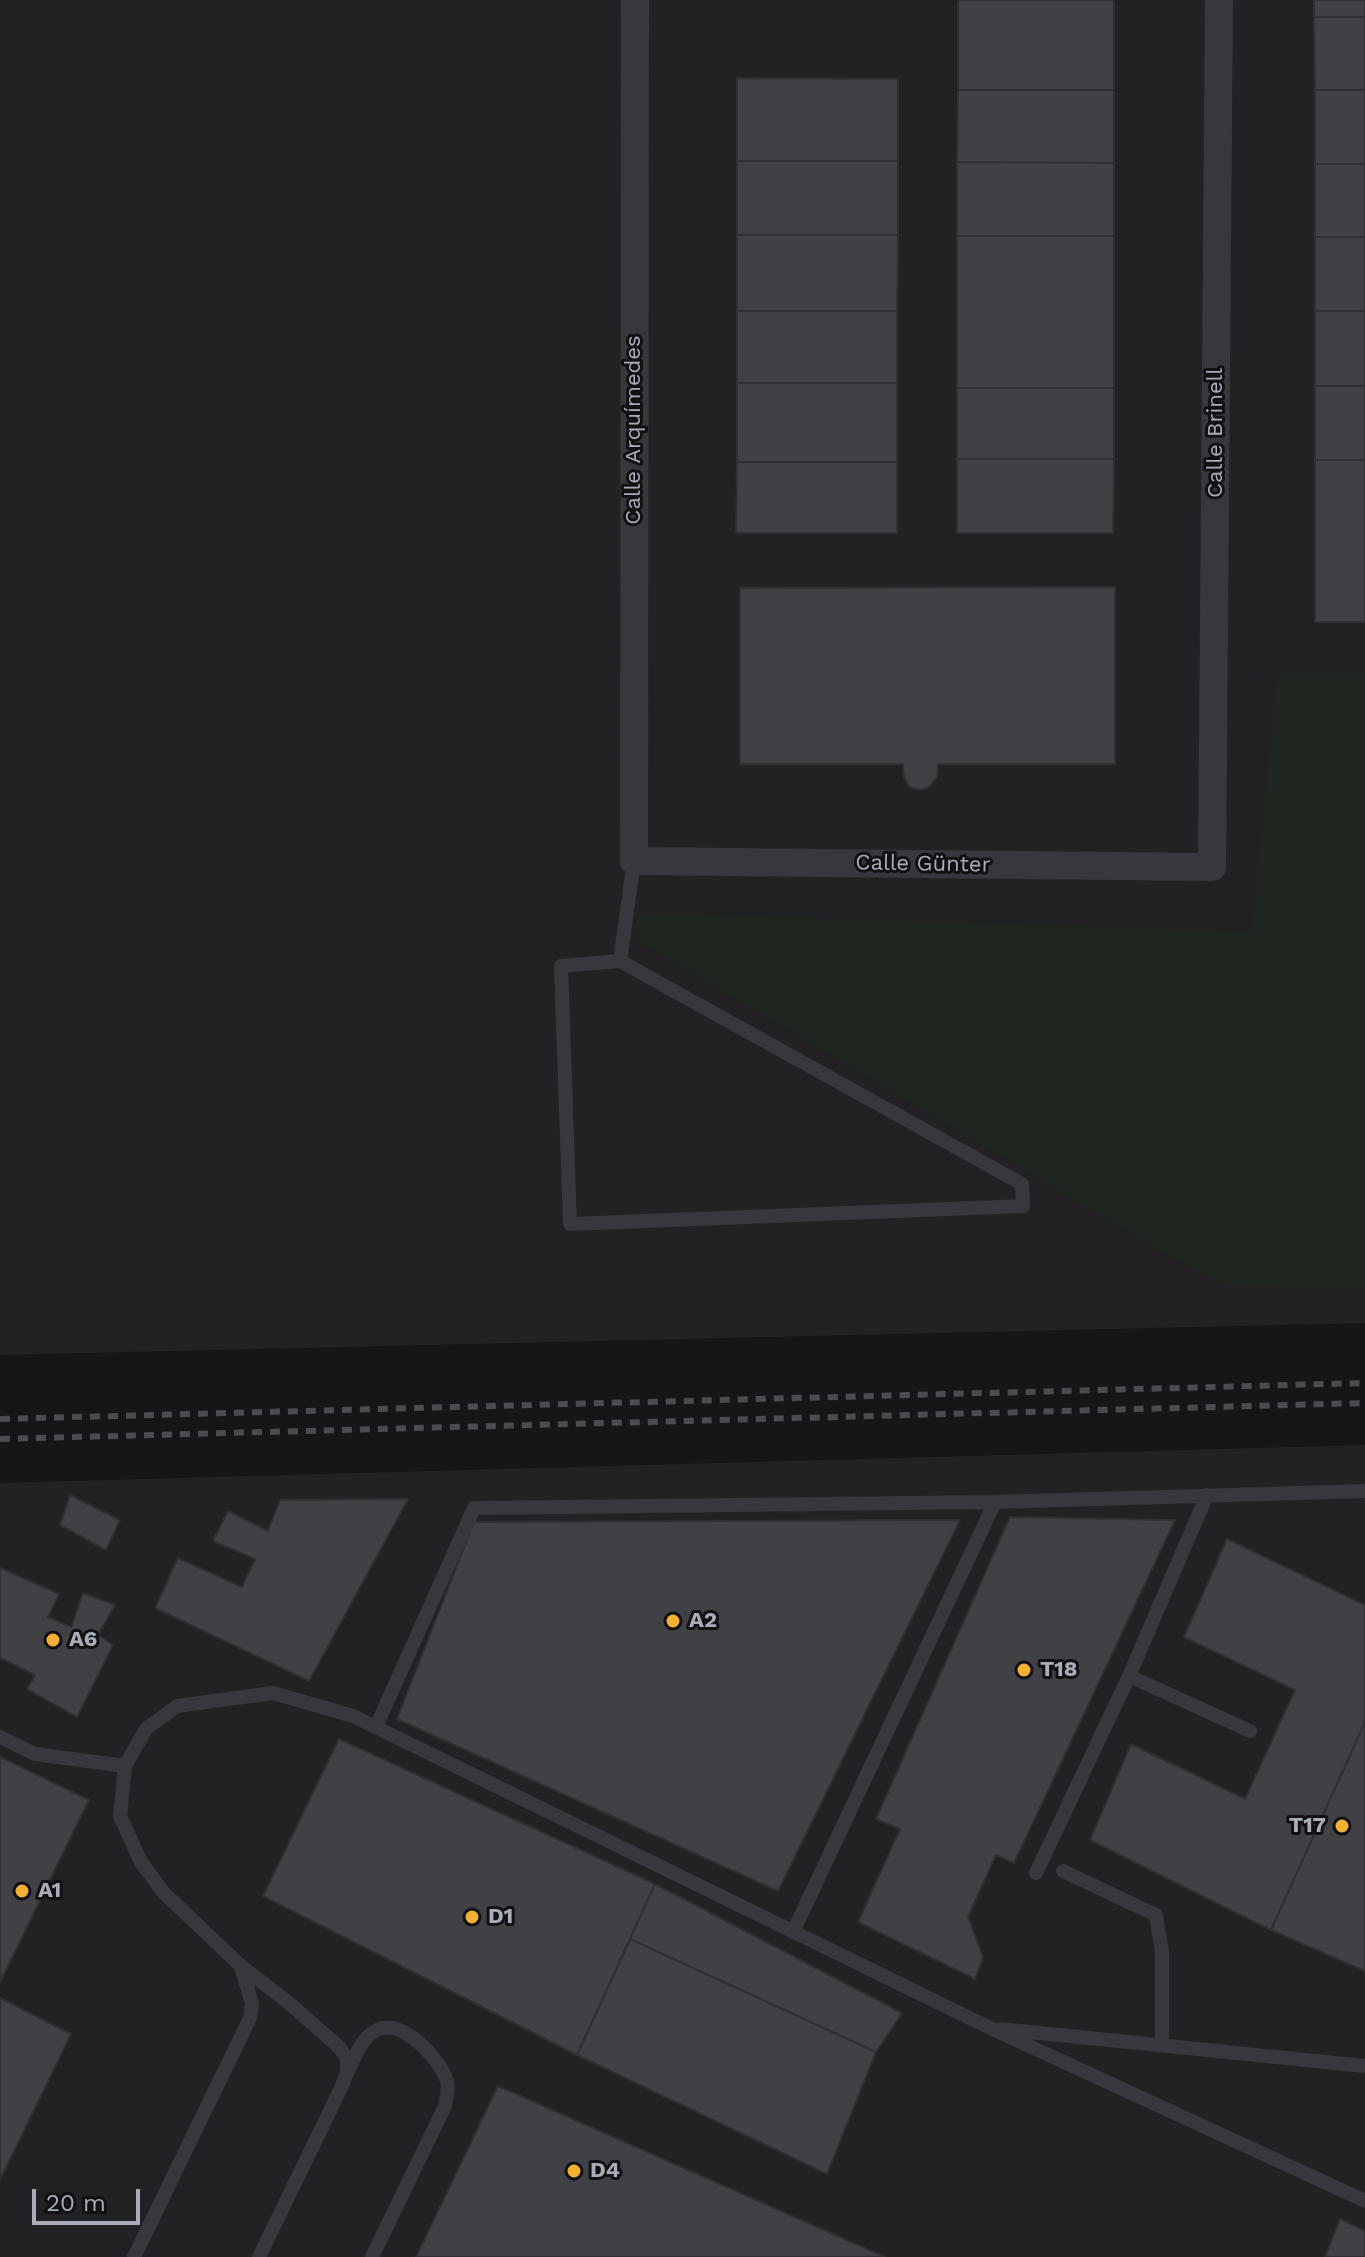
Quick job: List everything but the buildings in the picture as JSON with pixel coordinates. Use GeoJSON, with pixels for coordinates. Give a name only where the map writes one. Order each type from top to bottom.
{"type":"FeatureCollection","features":[{"type":"Feature","properties":{"kind":"street","name":"Calle Arquímedes"},"geometry":{"type":"LineString","coordinates":[[634,861],[635,0]]}},
{"type":"Feature","properties":{"kind":"street","name":"Calle Brinell"},"geometry":{"type":"LineString","coordinates":[[1212,867],[1219,0]]}},
{"type":"Feature","properties":{"kind":"street","name":"Calle Günter"},"geometry":{"type":"LineString","coordinates":[[634,861],[1212,867]]}},
{"type":"Feature","properties":{"kind":"lane"},"geometry":{"type":"LineString","coordinates":[[620,961],[634,861]]}},
{"type":"Feature","properties":{"kind":"lane"},"geometry":{"type":"LineString","coordinates":[[620,961],[1022,1184],[1023,1206],[570,1224],[561,966],[620,961]]}},
{"type":"Feature","properties":{"kind":"lane"},"geometry":{"type":"LineString","coordinates":[[376,1727],[474,1508],[995,1502],[1365,1491]]}},
{"type":"Feature","properties":{"kind":"lane"},"geometry":{"type":"LineString","coordinates":[[1036,1873],[1129,1676],[1207,1495]]}},
{"type":"Feature","properties":{"kind":"lane"},"geometry":{"type":"LineString","coordinates":[[793,1932],[995,1502]]}},
{"type":"Feature","properties":{"kind":"lane"},"geometry":{"type":"LineString","coordinates":[[1129,1676],[1250,1731]]}},
{"type":"Feature","properties":{"kind":"lane"},"geometry":{"type":"LineString","coordinates":[[347,2073],[347,2058],[339,2047],[241,1966],[163,1892],[141,1862],[120,1816],[125,1766],[146,1729],[177,1706],[273,1693],[353,1716],[988,2027],[1365,2201]]}},
{"type":"Feature","properties":{"kind":"lane"},"geometry":{"type":"LineString","coordinates":[[0,1737],[35,1754],[125,1766]]}},
{"type":"Feature","properties":{"kind":"lane"},"geometry":{"type":"LineString","coordinates":[[1063,1871],[1156,1915],[1162,1952],[1162,2045]]}},
{"type":"Feature","properties":{"kind":"lane"},"geometry":{"type":"LineString","coordinates":[[134,2257],[250,2018],[252,2003],[241,1966]]}},
{"type":"Feature","properties":{"kind":"lane"},"geometry":{"type":"LineString","coordinates":[[259,2257],[367,2036],[380,2028],[396,2027],[439,2063],[448,2084],[445,2106],[372,2257]]}},
{"type":"Feature","properties":{"kind":"lane"},"geometry":{"type":"LineString","coordinates":[[988,2027],[1365,2066]]}},
{"type":"Feature","properties":{"kind":"shaded area"},"geometry":{"type":"Polygon","coordinates":[[[0,0],[1365,0],[1365,1323],[0,1355],[0,0]]]}},
{"type":"Feature","properties":{"kind":"shaded area"},"geometry":{"type":"Polygon","coordinates":[[[1277,673],[1365,673],[1365,1289],[1224,1285],[1153,1246],[638,940],[640,913],[1251,932],[1277,673]]]}},
{"type":"Feature","properties":{"kind":"shaded area"},"geometry":{"type":"Polygon","coordinates":[[[1365,1445],[1365,2257],[0,2257],[0,1483],[1365,1445]]]}},
{"type":"Feature","properties":{"kind":"railway"},"geometry":{"type":"LineString","coordinates":[[0,1419],[1365,1383]]}},
{"type":"Feature","properties":{"kind":"railway"},"geometry":{"type":"LineString","coordinates":[[0,1439],[1365,1403]]}},
{"type":"Feature","properties":{"kind":"place","name":"A2"},"geometry":{"type":"Point","coordinates":[673,1621]}},
{"type":"Feature","properties":{"kind":"place","name":"A6"},"geometry":{"type":"Point","coordinates":[53,1640]}},
{"type":"Feature","properties":{"kind":"place","name":"T18"},"geometry":{"type":"Point","coordinates":[1024,1670]}},
{"type":"Feature","properties":{"kind":"place","name":"T17"},"geometry":{"type":"Point","coordinates":[1342,1826]}},
{"type":"Feature","properties":{"kind":"place","name":"A1"},"geometry":{"type":"Point","coordinates":[22,1891]}},
{"type":"Feature","properties":{"kind":"place","name":"D1"},"geometry":{"type":"Point","coordinates":[472,1917]}},
{"type":"Feature","properties":{"kind":"place","name":"D4"},"geometry":{"type":"Point","coordinates":[574,2171]}}]}
